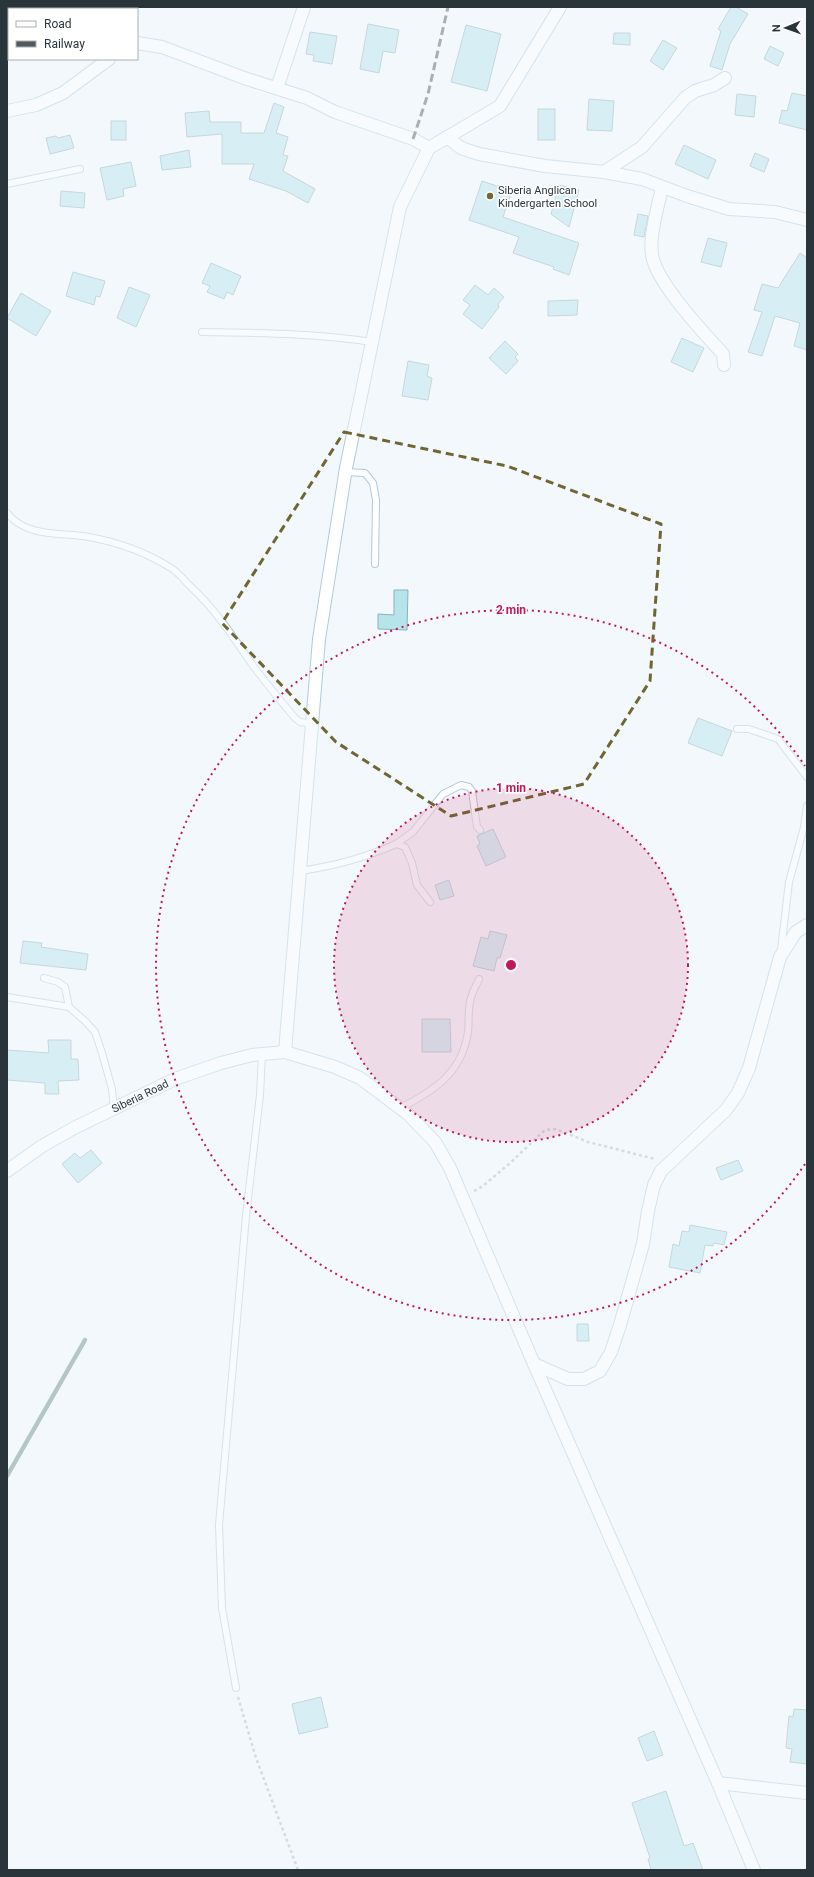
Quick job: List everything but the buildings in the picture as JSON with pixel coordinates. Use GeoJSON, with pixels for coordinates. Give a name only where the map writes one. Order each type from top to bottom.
{"type":"FeatureCollection","features":[{"type":"Feature","properties":{"kind":"street"},"geometry":{"type":"LineString","coordinates":[[277,88],[304,7]]}},
{"type":"Feature","properties":{"kind":"street"},"geometry":{"type":"LineString","coordinates":[[560,7],[500,106],[429,148],[400,207],[346,472],[319,639],[285,1052],[335,1066],[360,1078],[400,1108],[435,1142],[450,1168],[534,1364],[718,1783],[754,1870]]}},
{"type":"Feature","properties":{"kind":"street"},"geometry":{"type":"LineString","coordinates":[[138,43],[162,47],[307,98],[335,112],[413,139],[429,148]]}},
{"type":"Feature","properties":{"kind":"street"},"geometry":{"type":"LineString","coordinates":[[7,111],[36,105],[63,93],[108,60]]}},
{"type":"Feature","properties":{"kind":"street"},"geometry":{"type":"LineString","coordinates":[[604,172],[642,146],[685,98],[695,91],[714,86],[725,78]]}},
{"type":"Feature","properties":{"kind":"street"},"geometry":{"type":"LineString","coordinates":[[447,138],[461,148],[478,154],[545,166],[604,172],[642,179],[662,188],[729,209],[775,212],[807,220]]}},
{"type":"Feature","properties":{"kind":"street"},"geometry":{"type":"LineString","coordinates":[[662,188],[654,225],[651,249],[656,270],[665,285],[722,354],[724,365]]}},
{"type":"Feature","properties":{"kind":"street"},"geometry":{"type":"LineString","coordinates":[[534,1364],[568,1379],[584,1379],[600,1371],[611,1352],[620,1325],[643,1244],[654,1185],[661,1171],[726,1110],[738,1093],[749,1068],[780,957],[796,932],[807,924]]}},
{"type":"Feature","properties":{"kind":"street","name":"Siberia Road"},"geometry":{"type":"LineString","coordinates":[[7,1171],[42,1146],[74,1128],[192,1072],[221,1063],[262,1054],[285,1052]]}},
{"type":"Feature","properties":{"kind":"street"},"geometry":{"type":"LineString","coordinates":[[718,1783],[807,1793]]}},
{"type":"Feature","properties":{"kind":"lane"},"geometry":{"type":"LineString","coordinates":[[7,184],[80,169]]}},
{"type":"Feature","properties":{"kind":"lane"},"geometry":{"type":"LineString","coordinates":[[202,332],[336,336],[372,342]]}},
{"type":"Feature","properties":{"kind":"lane"},"geometry":{"type":"LineString","coordinates":[[346,472],[365,473],[373,483],[376,516],[375,564]]}},
{"type":"Feature","properties":{"kind":"lane"},"geometry":{"type":"LineString","coordinates":[[7,513],[14,522],[39,532],[88,537],[116,544],[148,556],[172,568],[207,602],[229,629],[250,661],[295,718],[300,722],[312,724]]}},
{"type":"Feature","properties":{"kind":"lane"},"geometry":{"type":"LineString","coordinates":[[737,729],[749,729],[778,739],[807,777]]}},
{"type":"Feature","properties":{"kind":"lane"},"geometry":{"type":"LineString","coordinates":[[300,870],[328,867],[372,855],[396,844],[413,832],[443,794],[461,785],[469,787],[472,791],[477,827],[480,830]]}},
{"type":"Feature","properties":{"kind":"lane"},"geometry":{"type":"LineString","coordinates":[[780,957],[789,882],[804,827],[807,806]]}},
{"type":"Feature","properties":{"kind":"lane"},"geometry":{"type":"LineString","coordinates":[[396,844],[406,847],[412,863],[417,885],[430,902]]}},
{"type":"Feature","properties":{"kind":"lane"},"geometry":{"type":"LineString","coordinates":[[44,978],[58,982],[65,987],[69,1007]]}},
{"type":"Feature","properties":{"kind":"lane"},"geometry":{"type":"LineString","coordinates":[[400,1108],[420,1097],[445,1079],[457,1066],[468,1032],[470,1000],[479,979]]}},
{"type":"Feature","properties":{"kind":"lane"},"geometry":{"type":"LineString","coordinates":[[7,997],[69,1007],[85,1021],[95,1032],[112,1089],[114,1109]]}},
{"type":"Feature","properties":{"kind":"lane"},"geometry":{"type":"LineString","coordinates":[[236,1688],[222,1608],[219,1525],[236,1352],[246,1216],[260,1095],[262,1054]]}},
{"type":"Feature","properties":{"kind":"path"},"geometry":{"type":"LineString","coordinates":[[463,1196],[483,1186],[545,1130],[556,1129],[588,1142],[620,1149],[648,1158],[674,1158]]}},
{"type":"Feature","properties":{"kind":"path"},"geometry":{"type":"LineString","coordinates":[[236,1688],[256,1758],[298,1870]]}},
{"type":"Feature","properties":{"kind":"highlighted area"},"geometry":{"type":"Polygon","coordinates":[[[344,432],[507,466],[661,524],[650,681],[584,784],[451,816],[336,742],[222,623],[344,432]]]}},
{"type":"Feature","properties":{"kind":"waterway"},"geometry":{"type":"LineString","coordinates":[[7,1476],[85,1340]]}},
{"type":"Feature","properties":{"kind":"railway"},"geometry":{"type":"LineString","coordinates":[[413,139],[428,94],[448,7]]}},
{"type":"Feature","properties":{"kind":"place","name":"Siberia Anglican Kindergarten School"},"geometry":{"type":"Point","coordinates":[490,196]}}]}
